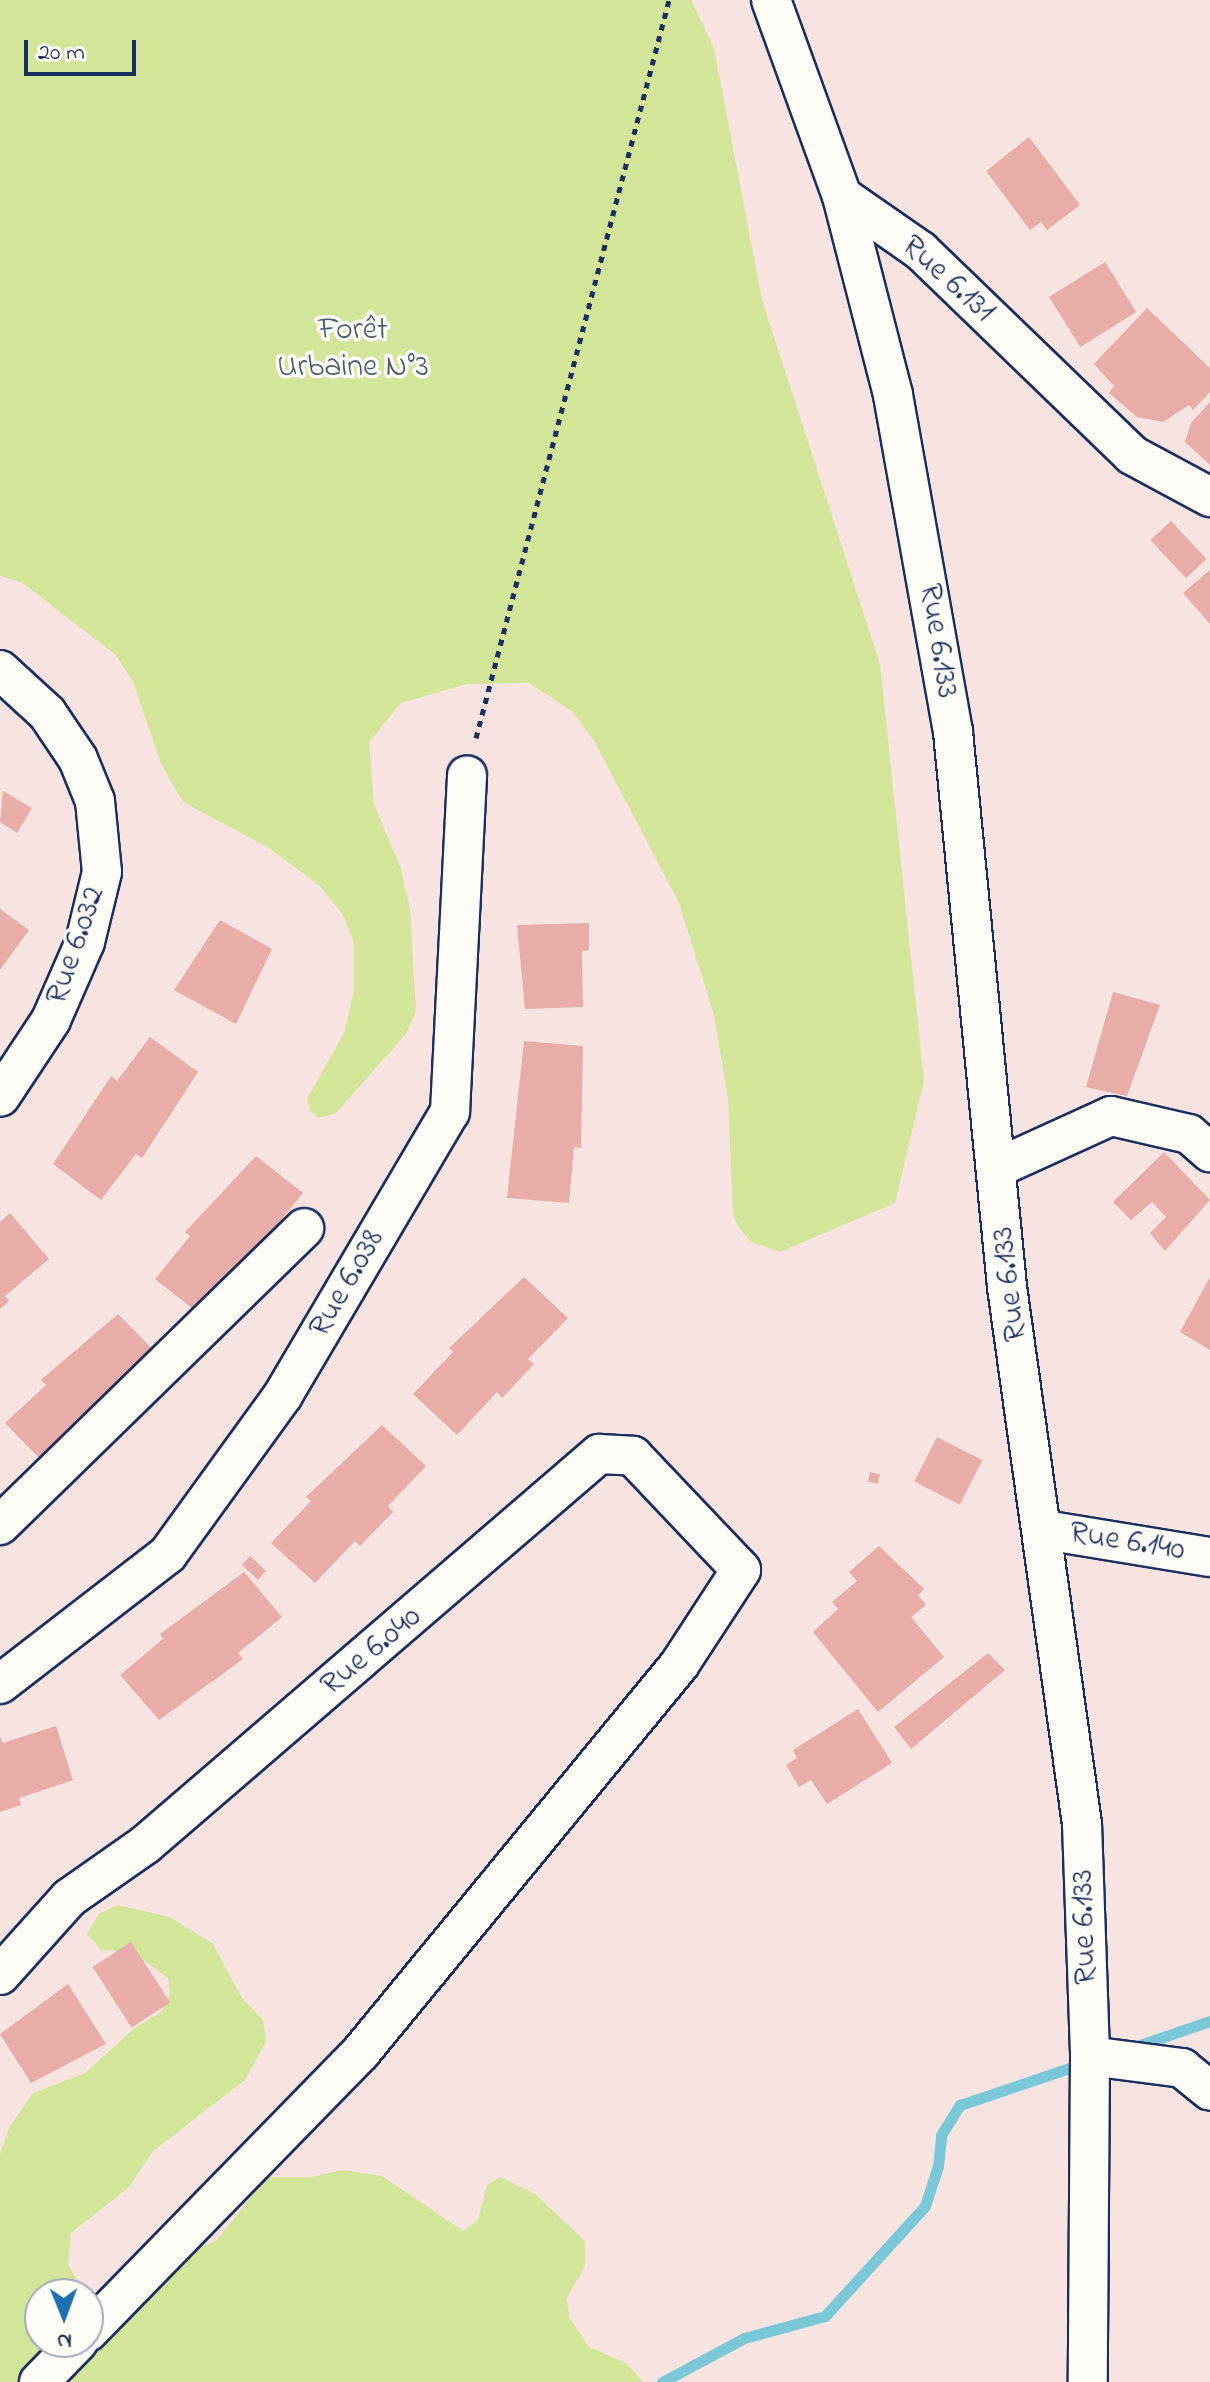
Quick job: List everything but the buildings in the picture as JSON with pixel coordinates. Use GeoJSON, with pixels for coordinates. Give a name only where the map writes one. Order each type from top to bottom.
{"type":"FeatureCollection","features":[{"type":"Feature","properties":{"kind":"street"},"geometry":{"type":"LineString","coordinates":[[771,0],[842,196]]}},
{"type":"Feature","properties":{"kind":"street","name":"Rue 6.131"},"geometry":{"type":"LineString","coordinates":[[842,196],[921,251],[1132,455],[1210,497]]}},
{"type":"Feature","properties":{"kind":"street","name":"Rue 6.133"},"geometry":{"type":"LineString","coordinates":[[842,196],[893,395],[950,717],[999,1167],[1007,1287],[1045,1530],[1082,1824],[1090,2056],[1088,2382]]}},
{"type":"Feature","properties":{"kind":"street","name":"Rue 6.032"},"geometry":{"type":"LineString","coordinates":[[0,670],[47,713],[78,759],[95,801],[102,872],[85,942],[51,1020],[0,1097]]}},
{"type":"Feature","properties":{"kind":"street","name":"Rue 6.038"},"geometry":{"type":"LineString","coordinates":[[0,1684],[168,1554],[283,1395],[450,1112],[467,775]]}},
{"type":"Feature","properties":{"kind":"street"},"geometry":{"type":"LineString","coordinates":[[999,1167],[1111,1116],[1189,1134],[1210,1152]]}},
{"type":"Feature","properties":{"kind":"street"},"geometry":{"type":"LineString","coordinates":[[0,1525],[304,1228]]}},
{"type":"Feature","properties":{"kind":"street","name":"Rue 6.040"},"geometry":{"type":"LineString","coordinates":[[0,1975],[69,1898],[146,1844],[599,1454],[633,1456],[741,1570],[679,1665],[361,2052],[104,2316]]}},
{"type":"Feature","properties":{"kind":"street","name":"Rue 6.140"},"geometry":{"type":"LineString","coordinates":[[1045,1530],[1210,1557]]}},
{"type":"Feature","properties":{"kind":"street"},"geometry":{"type":"LineString","coordinates":[[1090,2056],[1182,2068],[1210,2091]]}},
{"type":"Feature","properties":{"kind":"street"},"geometry":{"type":"LineString","coordinates":[[39,2382],[62,2358]]}},
{"type":"Feature","properties":{"kind":"path"},"geometry":{"type":"LineString","coordinates":[[467,775],[669,0]]}},
{"type":"Feature","properties":{"kind":"green space","name":"Forêt Urbaine N°3"},"geometry":{"type":"Polygon","coordinates":[[[0,0],[691,0],[714,48],[762,300],[880,664],[924,1081],[895,1203],[780,1252],[751,1242],[739,1228],[733,1215],[728,1099],[714,1015],[679,903],[596,744],[573,712],[529,683],[467,684],[401,703],[369,742],[374,804],[401,869],[410,910],[416,1011],[406,1034],[335,1114],[318,1118],[310,1111],[307,1099],[344,1033],[354,991],[354,943],[343,915],[320,886],[269,848],[183,802],[161,764],[133,682],[116,655],[21,582],[0,576],[0,0]]]}},
{"type":"Feature","properties":{"kind":"green space"},"geometry":{"type":"Polygon","coordinates":[[[117,1905],[170,1917],[213,1944],[242,1998],[263,2020],[266,2042],[245,2080],[153,2151],[129,2187],[71,2233],[68,2265],[76,2278],[24,2278],[24,2358],[104,2358],[104,2303],[109,2305],[174,2247],[198,2249],[217,2240],[267,2177],[310,2177],[344,2170],[382,2176],[463,2231],[478,2220],[487,2185],[500,2177],[535,2194],[585,2241],[585,2266],[567,2298],[569,2317],[589,2347],[626,2363],[643,2382],[0,2382],[0,2154],[10,2126],[33,2093],[85,2073],[136,2027],[162,2012],[170,1994],[168,1978],[133,1952],[101,1950],[87,1934],[99,1914],[117,1905]]]}},
{"type":"Feature","properties":{"kind":"waterway"},"geometry":{"type":"LineString","coordinates":[[1131,2048],[1210,2021]]}},
{"type":"Feature","properties":{"kind":"waterway"},"geometry":{"type":"LineString","coordinates":[[662,2382],[744,2338],[825,2316],[925,2206],[938,2166],[941,2135],[960,2105],[1084,2063]]}}]}
